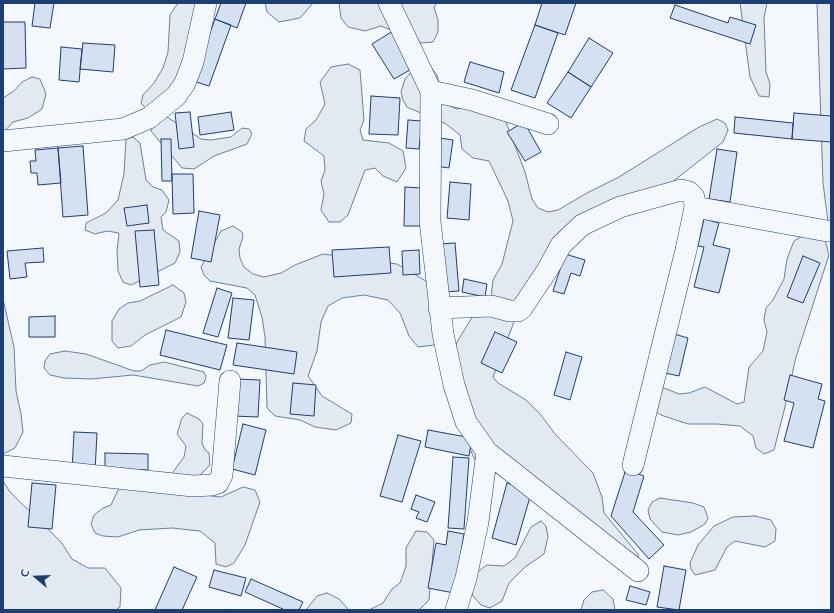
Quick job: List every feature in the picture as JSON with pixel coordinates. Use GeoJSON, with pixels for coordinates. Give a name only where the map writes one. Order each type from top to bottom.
{"type":"FeatureCollection","features":[{"type":"Feature","properties":{"kind":"street"},"geometry":{"type":"LineString","coordinates":[[3,142],[123,129],[149,118],[176,96],[185,83],[194,62],[206,3]]}},
{"type":"Feature","properties":{"kind":"street"},"geometry":{"type":"LineString","coordinates":[[389,3],[431,91],[430,221],[439,308],[454,385],[466,422],[487,452],[638,571]]}},
{"type":"Feature","properties":{"kind":"street"},"geometry":{"type":"LineString","coordinates":[[431,91],[472,100],[548,124]]}},
{"type":"Feature","properties":{"kind":"street"},"geometry":{"type":"LineString","coordinates":[[439,308],[491,306],[510,312],[518,311],[522,308],[548,269],[561,245],[582,225],[620,207],[681,190],[689,192],[694,197],[695,207],[686,250],[633,465]]}},
{"type":"Feature","properties":{"kind":"street"},"geometry":{"type":"LineString","coordinates":[[695,207],[827,231]]}},
{"type":"Feature","properties":{"kind":"street"},"geometry":{"type":"LineString","coordinates":[[3,466],[193,486],[212,485],[218,483],[222,475],[230,381]]}},
{"type":"Feature","properties":{"kind":"street"},"geometry":{"type":"LineString","coordinates":[[456,610],[466,578],[478,522],[487,452]]}},
{"type":"Feature","properties":{"kind":"shaded area"},"geometry":{"type":"Polygon","coordinates":[[[178,3],[198,3],[194,69],[146,109],[141,103],[143,95],[154,83],[163,68],[168,52],[170,15],[178,3]]]}},
{"type":"Feature","properties":{"kind":"shaded area"},"geometry":{"type":"Polygon","coordinates":[[[265,3],[313,3],[300,18],[279,22],[267,12],[265,3]]]}},
{"type":"Feature","properties":{"kind":"shaded area"},"geometry":{"type":"Polygon","coordinates":[[[339,3],[437,3],[434,7],[438,20],[438,32],[433,42],[422,43],[381,26],[365,31],[348,27],[341,18],[339,3]]]}},
{"type":"Feature","properties":{"kind":"shaded area"},"geometry":{"type":"Polygon","coordinates":[[[740,3],[767,3],[764,18],[766,72],[770,84],[769,97],[759,96],[750,77],[740,3]]]}},
{"type":"Feature","properties":{"kind":"shaded area"},"geometry":{"type":"Polygon","coordinates":[[[817,3],[831,3],[831,245],[823,183],[817,3]]]}},
{"type":"Feature","properties":{"kind":"shaded area"},"geometry":{"type":"Polygon","coordinates":[[[348,64],[360,70],[364,120],[360,130],[363,140],[389,143],[403,151],[406,168],[397,182],[383,176],[375,168],[365,170],[348,215],[340,222],[329,222],[321,210],[324,194],[321,181],[325,170],[324,156],[304,141],[306,129],[316,120],[325,104],[320,82],[331,67],[348,64]]]}},
{"type":"Feature","properties":{"kind":"shaded area"},"geometry":{"type":"Polygon","coordinates":[[[429,65],[437,75],[441,92],[450,106],[457,109],[473,105],[500,112],[506,122],[525,172],[532,199],[538,208],[548,212],[558,210],[619,177],[699,127],[717,119],[725,123],[728,130],[723,142],[671,183],[568,241],[520,306],[491,298],[493,280],[502,264],[513,221],[508,201],[489,161],[473,158],[462,149],[460,135],[446,124],[407,107],[403,100],[401,92],[405,79],[411,72],[429,65]]]}},
{"type":"Feature","properties":{"kind":"shaded area"},"geometry":{"type":"Polygon","coordinates":[[[32,77],[40,79],[46,94],[42,109],[28,118],[13,122],[3,133],[3,98],[14,91],[22,82],[32,77]]]}},
{"type":"Feature","properties":{"kind":"shaded area"},"geometry":{"type":"Polygon","coordinates":[[[161,113],[201,139],[211,140],[231,137],[242,128],[249,129],[252,134],[247,144],[214,156],[194,169],[182,168],[151,131],[151,124],[161,113]]]}},
{"type":"Feature","properties":{"kind":"shaded area"},"geometry":{"type":"Polygon","coordinates":[[[133,137],[140,143],[146,180],[153,187],[162,190],[169,200],[166,212],[161,217],[163,230],[179,241],[180,252],[175,263],[131,285],[123,282],[118,271],[117,252],[119,233],[107,231],[95,234],[85,230],[86,223],[106,213],[118,200],[124,174],[126,139],[133,137]]]}},
{"type":"Feature","properties":{"kind":"shaded area"},"geometry":{"type":"Polygon","coordinates":[[[233,226],[242,232],[243,237],[239,249],[240,258],[244,267],[253,274],[264,277],[281,273],[295,265],[323,254],[397,264],[426,281],[438,334],[434,345],[418,347],[409,336],[400,313],[388,300],[364,295],[342,298],[328,306],[321,322],[317,351],[308,376],[322,396],[352,414],[351,423],[336,430],[315,427],[300,420],[275,416],[267,408],[265,337],[262,317],[255,295],[247,288],[210,281],[204,275],[201,267],[221,231],[233,226]]]}},
{"type":"Feature","properties":{"kind":"shaded area"},"geometry":{"type":"Polygon","coordinates":[[[807,233],[825,240],[829,255],[796,357],[774,450],[764,454],[756,448],[753,436],[740,426],[688,424],[661,415],[644,404],[653,388],[664,388],[679,394],[689,393],[705,387],[737,404],[744,402],[749,367],[763,351],[767,332],[764,320],[766,308],[773,300],[784,279],[787,259],[794,241],[807,233]]]}},
{"type":"Feature","properties":{"kind":"shaded area"},"geometry":{"type":"Polygon","coordinates":[[[173,285],[184,293],[186,302],[181,317],[145,335],[131,346],[118,348],[112,341],[112,321],[119,309],[128,303],[140,301],[173,285]]]}},
{"type":"Feature","properties":{"kind":"shaded area"},"geometry":{"type":"Polygon","coordinates":[[[3,299],[14,347],[16,391],[23,432],[15,448],[3,454],[3,299]]]}},
{"type":"Feature","properties":{"kind":"shaded area"},"geometry":{"type":"Polygon","coordinates":[[[476,311],[508,315],[514,322],[493,377],[498,383],[526,400],[541,415],[555,434],[593,473],[602,497],[604,513],[638,554],[639,562],[520,480],[495,473],[475,460],[455,418],[450,360],[457,342],[476,311]]]}},
{"type":"Feature","properties":{"kind":"shaded area"},"geometry":{"type":"Polygon","coordinates":[[[65,351],[86,354],[134,371],[141,371],[150,365],[164,362],[204,372],[206,377],[204,383],[198,386],[133,375],[91,379],[64,378],[50,375],[44,368],[45,361],[50,354],[65,351]]]}},
{"type":"Feature","properties":{"kind":"shaded area"},"geometry":{"type":"Polygon","coordinates":[[[187,413],[199,419],[203,424],[202,443],[205,450],[209,453],[210,465],[201,474],[199,485],[211,496],[221,497],[243,487],[255,490],[260,502],[245,545],[234,563],[226,567],[216,564],[215,543],[200,531],[172,528],[139,530],[118,537],[103,536],[95,533],[91,524],[94,515],[103,508],[111,505],[119,488],[171,475],[184,457],[186,446],[177,434],[182,418],[187,413]]]}},
{"type":"Feature","properties":{"kind":"shaded area"},"geometry":{"type":"Polygon","coordinates":[[[3,481],[10,492],[61,542],[72,559],[88,568],[105,568],[121,588],[120,607],[116,610],[3,610],[3,481]]]}},
{"type":"Feature","properties":{"kind":"shaded area"},"geometry":{"type":"Polygon","coordinates":[[[660,498],[693,503],[704,507],[708,518],[705,524],[691,532],[678,535],[662,532],[650,519],[648,510],[652,502],[660,498]]]}},
{"type":"Feature","properties":{"kind":"shaded area"},"geometry":{"type":"Polygon","coordinates":[[[755,516],[771,520],[776,529],[775,541],[765,547],[735,541],[727,547],[715,570],[695,575],[691,569],[690,563],[698,545],[714,526],[733,517],[755,516]]]}},
{"type":"Feature","properties":{"kind":"shaded area"},"geometry":{"type":"Polygon","coordinates":[[[541,521],[546,526],[548,537],[544,554],[525,567],[509,583],[502,601],[490,608],[481,605],[473,596],[470,587],[473,575],[487,565],[504,566],[515,558],[531,527],[541,521]]]}},
{"type":"Feature","properties":{"kind":"shaded area"},"geometry":{"type":"Polygon","coordinates":[[[416,531],[427,532],[434,540],[429,600],[419,610],[369,610],[383,603],[392,589],[400,583],[406,566],[406,548],[416,531]]]}},
{"type":"Feature","properties":{"kind":"shaded area"},"geometry":{"type":"Polygon","coordinates":[[[603,590],[613,599],[615,610],[581,610],[584,600],[592,592],[603,590]]]}},
{"type":"Feature","properties":{"kind":"shaded area"},"geometry":{"type":"Polygon","coordinates":[[[327,593],[339,599],[349,610],[306,610],[317,596],[327,593]]]}},
{"type":"Feature","properties":{"kind":"building"},"geometry":{"type":"Polygon","coordinates":[[[35,3],[54,3],[50,28],[32,26],[35,3]]]}},
{"type":"Feature","properties":{"kind":"building"},"geometry":{"type":"Polygon","coordinates":[[[221,3],[246,3],[237,28],[215,19],[221,3]]]}},
{"type":"Feature","properties":{"kind":"building"},"geometry":{"type":"Polygon","coordinates":[[[542,3],[576,3],[565,35],[535,25],[542,3]]]}},
{"type":"Feature","properties":{"kind":"building"},"geometry":{"type":"Polygon","coordinates":[[[675,5],[728,23],[730,17],[756,25],[750,44],[670,18],[675,5]]]}},
{"type":"Feature","properties":{"kind":"building"},"geometry":{"type":"Polygon","coordinates":[[[215,19],[231,25],[209,86],[193,81],[215,19]]]}},
{"type":"Feature","properties":{"kind":"building"},"geometry":{"type":"Polygon","coordinates":[[[3,22],[25,22],[26,68],[3,69],[3,22]]]}},
{"type":"Feature","properties":{"kind":"building"},"geometry":{"type":"Polygon","coordinates":[[[535,25],[558,33],[535,98],[511,90],[535,25]]]}},
{"type":"Feature","properties":{"kind":"building"},"geometry":{"type":"Polygon","coordinates":[[[393,31],[415,67],[394,79],[372,44],[393,31]]]}},
{"type":"Feature","properties":{"kind":"building"},"geometry":{"type":"Polygon","coordinates":[[[589,38],[613,53],[591,87],[568,72],[589,38]]]}},
{"type":"Feature","properties":{"kind":"building"},"geometry":{"type":"Polygon","coordinates":[[[83,43],[115,45],[113,72],[80,69],[83,43]]]}},
{"type":"Feature","properties":{"kind":"building"},"geometry":{"type":"Polygon","coordinates":[[[61,47],[82,49],[79,82],[59,80],[61,47]]]}},
{"type":"Feature","properties":{"kind":"building"},"geometry":{"type":"Polygon","coordinates":[[[470,62],[504,72],[499,93],[464,82],[470,62]]]}},
{"type":"Feature","properties":{"kind":"building"},"geometry":{"type":"Polygon","coordinates":[[[568,72],[591,87],[571,118],[547,103],[568,72]]]}},
{"type":"Feature","properties":{"kind":"building"},"geometry":{"type":"Polygon","coordinates":[[[371,96],[400,98],[398,135],[369,134],[371,96]]]}},
{"type":"Feature","properties":{"kind":"building"},"geometry":{"type":"Polygon","coordinates":[[[190,112],[194,147],[179,149],[175,113],[190,112]]]}},
{"type":"Feature","properties":{"kind":"building"},"geometry":{"type":"Polygon","coordinates":[[[231,112],[234,130],[200,135],[198,117],[231,112]]]}},
{"type":"Feature","properties":{"kind":"building"},"geometry":{"type":"Polygon","coordinates":[[[794,113],[831,116],[831,142],[792,139],[794,113]]]}},
{"type":"Feature","properties":{"kind":"building"},"geometry":{"type":"Polygon","coordinates":[[[735,117],[793,123],[792,139],[734,133],[735,117]]]}},
{"type":"Feature","properties":{"kind":"building"},"geometry":{"type":"Polygon","coordinates":[[[408,120],[422,121],[419,149],[406,148],[408,120]]]}},
{"type":"Feature","properties":{"kind":"building"},"geometry":{"type":"Polygon","coordinates":[[[524,122],[541,152],[525,161],[507,132],[524,122]]]}},
{"type":"Feature","properties":{"kind":"building"},"geometry":{"type":"Polygon","coordinates":[[[440,138],[453,140],[449,168],[436,166],[440,138]]]}},
{"type":"Feature","properties":{"kind":"building"},"geometry":{"type":"Polygon","coordinates":[[[161,139],[171,139],[172,181],[162,181],[161,139]]]}},
{"type":"Feature","properties":{"kind":"building"},"geometry":{"type":"Polygon","coordinates":[[[83,146],[88,215],[63,217],[58,148],[83,146]]]}},
{"type":"Feature","properties":{"kind":"building"},"geometry":{"type":"Polygon","coordinates":[[[58,148],[61,183],[38,185],[37,173],[31,173],[30,161],[36,161],[35,150],[58,148]]]}},
{"type":"Feature","properties":{"kind":"building"},"geometry":{"type":"Polygon","coordinates":[[[717,149],[737,152],[730,202],[709,199],[717,149]]]}},
{"type":"Feature","properties":{"kind":"building"},"geometry":{"type":"Polygon","coordinates":[[[172,174],[193,174],[194,213],[173,214],[172,174]]]}},
{"type":"Feature","properties":{"kind":"building"},"geometry":{"type":"Polygon","coordinates":[[[450,182],[471,184],[469,220],[447,218],[450,182]]]}},
{"type":"Feature","properties":{"kind":"building"},"geometry":{"type":"Polygon","coordinates":[[[405,187],[421,188],[420,226],[404,226],[405,187]]]}},
{"type":"Feature","properties":{"kind":"building"},"geometry":{"type":"Polygon","coordinates":[[[147,205],[149,223],[127,226],[124,208],[147,205]]]}},
{"type":"Feature","properties":{"kind":"building"},"geometry":{"type":"Polygon","coordinates":[[[199,211],[220,215],[211,262],[191,258],[199,211]]]}},
{"type":"Feature","properties":{"kind":"building"},"geometry":{"type":"Polygon","coordinates":[[[704,219],[719,223],[713,245],[730,249],[719,293],[694,287],[704,247],[698,246],[704,219]]]}},
{"type":"Feature","properties":{"kind":"building"},"geometry":{"type":"Polygon","coordinates":[[[154,230],[159,285],[140,287],[135,231],[154,230]]]}},
{"type":"Feature","properties":{"kind":"building"},"geometry":{"type":"Polygon","coordinates":[[[455,243],[459,291],[443,292],[440,244],[455,243]]]}},
{"type":"Feature","properties":{"kind":"building"},"geometry":{"type":"Polygon","coordinates":[[[389,247],[391,273],[334,277],[332,250],[389,247]]]}},
{"type":"Feature","properties":{"kind":"building"},"geometry":{"type":"Polygon","coordinates":[[[43,248],[44,262],[25,263],[27,277],[10,279],[7,251],[43,248]]]}},
{"type":"Feature","properties":{"kind":"building"},"geometry":{"type":"Polygon","coordinates":[[[419,250],[420,274],[403,275],[402,251],[419,250]]]}},
{"type":"Feature","properties":{"kind":"building"},"geometry":{"type":"Polygon","coordinates":[[[565,254],[585,260],[580,276],[571,273],[564,294],[553,291],[565,254]]]}},
{"type":"Feature","properties":{"kind":"building"},"geometry":{"type":"Polygon","coordinates":[[[803,256],[820,263],[803,303],[787,297],[803,256]]]}},
{"type":"Feature","properties":{"kind":"building"},"geometry":{"type":"Polygon","coordinates":[[[464,279],[487,284],[485,297],[462,292],[464,279]]]}},
{"type":"Feature","properties":{"kind":"building"},"geometry":{"type":"Polygon","coordinates":[[[217,288],[232,293],[218,337],[203,333],[217,288]]]}},
{"type":"Feature","properties":{"kind":"building"},"geometry":{"type":"Polygon","coordinates":[[[233,298],[254,300],[249,340],[228,338],[233,298]]]}},
{"type":"Feature","properties":{"kind":"building"},"geometry":{"type":"Polygon","coordinates":[[[55,316],[55,337],[29,337],[29,317],[55,316]]]}},
{"type":"Feature","properties":{"kind":"building"},"geometry":{"type":"Polygon","coordinates":[[[166,330],[227,345],[220,370],[160,355],[166,330]]]}},
{"type":"Feature","properties":{"kind":"building"},"geometry":{"type":"Polygon","coordinates":[[[495,332],[517,342],[502,373],[481,363],[495,332]]]}},
{"type":"Feature","properties":{"kind":"building"},"geometry":{"type":"Polygon","coordinates":[[[674,334],[688,338],[679,376],[665,373],[674,334]]]}},
{"type":"Feature","properties":{"kind":"building"},"geometry":{"type":"Polygon","coordinates":[[[237,343],[297,352],[294,374],[233,365],[237,343]]]}},
{"type":"Feature","properties":{"kind":"building"},"geometry":{"type":"Polygon","coordinates":[[[566,352],[582,357],[570,400],[554,395],[566,352]]]}},
{"type":"Feature","properties":{"kind":"building"},"geometry":{"type":"Polygon","coordinates":[[[790,375],[822,384],[818,399],[825,401],[813,448],[784,441],[794,403],[784,400],[790,375]]]}},
{"type":"Feature","properties":{"kind":"building"},"geometry":{"type":"Polygon","coordinates":[[[235,379],[260,380],[258,417],[233,416],[235,379]]]}},
{"type":"Feature","properties":{"kind":"building"},"geometry":{"type":"Polygon","coordinates":[[[293,383],[316,385],[314,416],[290,414],[293,383]]]}},
{"type":"Feature","properties":{"kind":"building"},"geometry":{"type":"Polygon","coordinates":[[[243,424],[266,430],[255,475],[232,469],[243,424]]]}},
{"type":"Feature","properties":{"kind":"building"},"geometry":{"type":"Polygon","coordinates":[[[428,430],[472,438],[469,456],[425,447],[428,430]]]}},
{"type":"Feature","properties":{"kind":"building"},"geometry":{"type":"Polygon","coordinates":[[[74,432],[97,433],[95,472],[72,471],[74,432]]]}},
{"type":"Feature","properties":{"kind":"building"},"geometry":{"type":"Polygon","coordinates":[[[398,435],[421,441],[402,502],[380,496],[398,435]]]}},
{"type":"Feature","properties":{"kind":"building"},"geometry":{"type":"Polygon","coordinates":[[[105,453],[148,454],[148,470],[105,469],[105,453]]]}},
{"type":"Feature","properties":{"kind":"building"},"geometry":{"type":"Polygon","coordinates":[[[453,457],[469,458],[464,529],[448,528],[453,457]]]}},
{"type":"Feature","properties":{"kind":"building"},"geometry":{"type":"Polygon","coordinates":[[[626,469],[644,476],[633,512],[664,545],[649,559],[611,516],[626,469]]]}},
{"type":"Feature","properties":{"kind":"building"},"geometry":{"type":"Polygon","coordinates":[[[32,483],[56,485],[52,529],[28,527],[32,483]]]}},
{"type":"Feature","properties":{"kind":"building"},"geometry":{"type":"Polygon","coordinates":[[[507,483],[532,490],[516,545],[492,538],[507,483]]]}},
{"type":"Feature","properties":{"kind":"building"},"geometry":{"type":"Polygon","coordinates":[[[416,495],[435,502],[427,522],[416,518],[419,512],[411,509],[416,495]]]}},
{"type":"Feature","properties":{"kind":"building"},"geometry":{"type":"Polygon","coordinates":[[[448,531],[464,534],[454,593],[428,588],[436,543],[446,545],[448,531]]]}},
{"type":"Feature","properties":{"kind":"building"},"geometry":{"type":"Polygon","coordinates":[[[664,566],[686,570],[679,610],[657,607],[664,566]]]}},
{"type":"Feature","properties":{"kind":"building"},"geometry":{"type":"Polygon","coordinates":[[[174,567],[197,577],[182,610],[155,610],[174,567]]]}},
{"type":"Feature","properties":{"kind":"building"},"geometry":{"type":"Polygon","coordinates":[[[214,570],[246,578],[241,596],[209,587],[214,570]]]}},
{"type":"Feature","properties":{"kind":"building"},"geometry":{"type":"Polygon","coordinates":[[[251,579],[303,602],[299,610],[285,610],[245,592],[251,579]]]}},
{"type":"Feature","properties":{"kind":"building"},"geometry":{"type":"Polygon","coordinates":[[[630,586],[650,592],[646,605],[626,600],[630,586]]]}}]}
